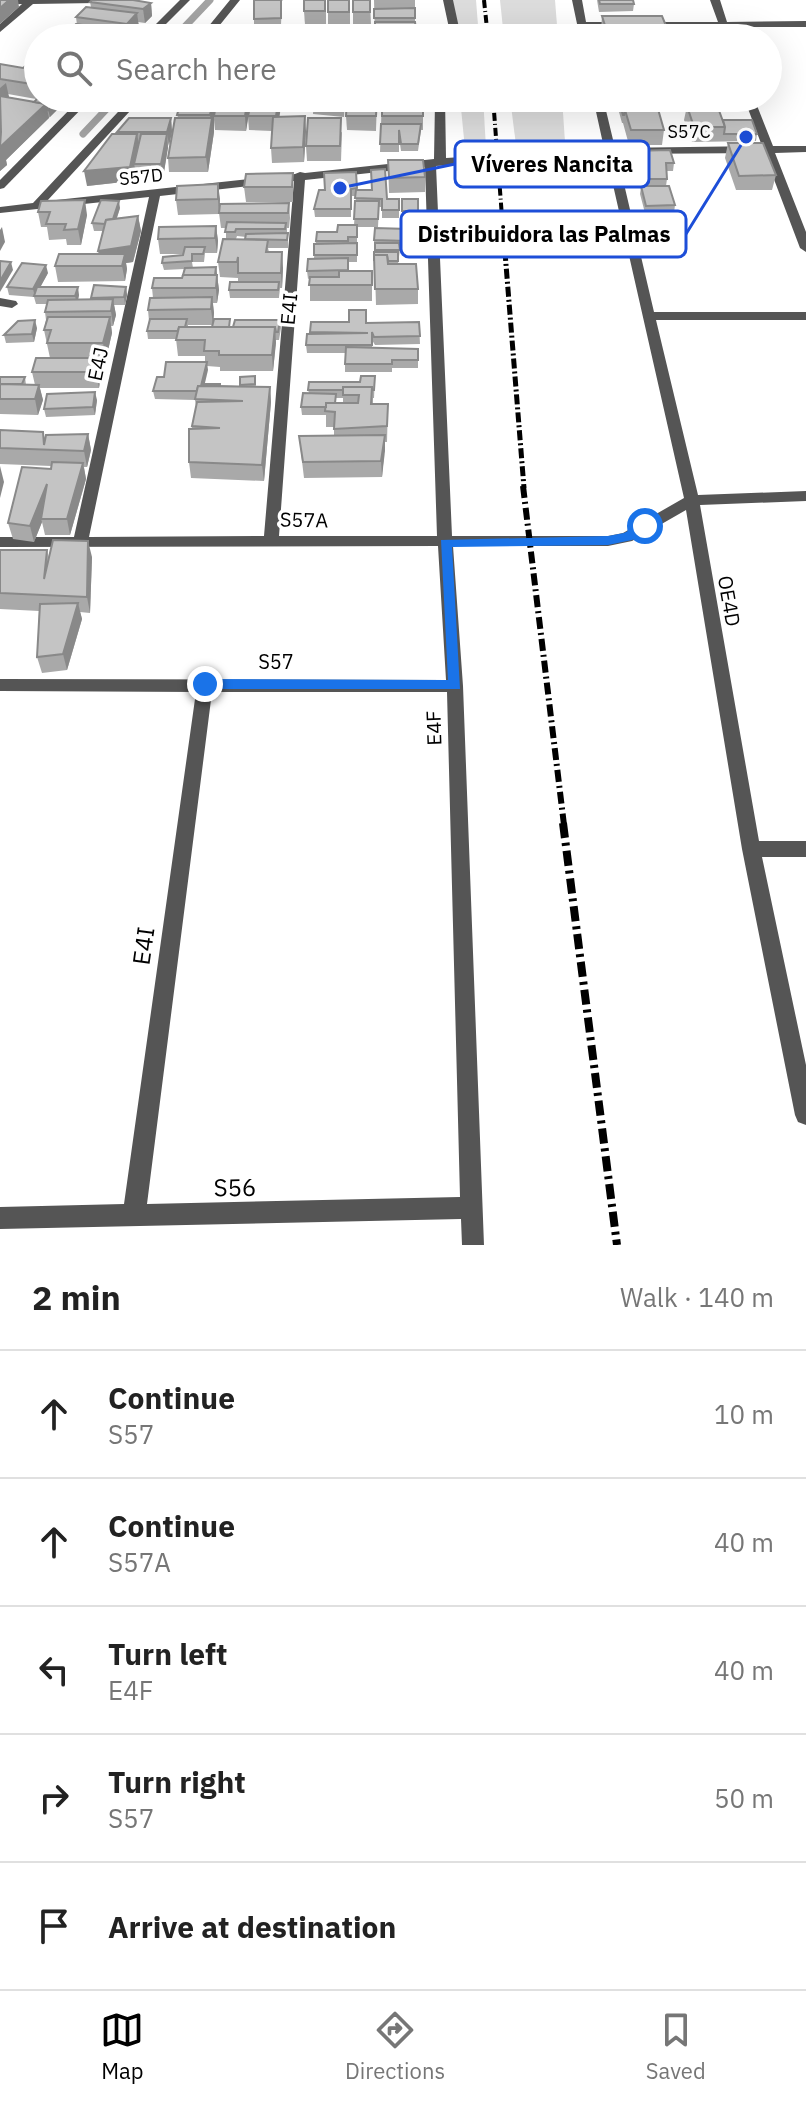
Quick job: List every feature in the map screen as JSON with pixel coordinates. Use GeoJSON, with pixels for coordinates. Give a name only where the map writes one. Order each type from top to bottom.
{"type":"FeatureCollection","features":[{"type":"Feature","properties":{"kind":"street"},"geometry":{"type":"LineString","coordinates":[[0,2],[96,0]]}},
{"type":"Feature","properties":{"kind":"street"},"geometry":{"type":"LineString","coordinates":[[161,24],[185,0]]}},
{"type":"Feature","properties":{"kind":"street"},"geometry":{"type":"LineString","coordinates":[[218,24],[235,0]]}},
{"type":"Feature","properties":{"kind":"street"},"geometry":{"type":"LineString","coordinates":[[448,0],[454,24]]}},
{"type":"Feature","properties":{"kind":"street"},"geometry":{"type":"LineString","coordinates":[[577,0],[582,24]]}},
{"type":"Feature","properties":{"kind":"street"},"geometry":{"type":"LineString","coordinates":[[715,0],[723,24],[806,24]]}},
{"type":"Feature","properties":{"kind":"street"},"geometry":{"type":"LineString","coordinates":[[0,29],[32,1]]}},
{"type":"Feature","properties":{"kind":"street"},"geometry":{"type":"LineString","coordinates":[[0,186],[73,112]]}},
{"type":"Feature","properties":{"kind":"street"},"geometry":{"type":"LineString","coordinates":[[37,205],[124,112]]}},
{"type":"Feature","properties":{"kind":"street","name":"E4F"},"geometry":{"type":"LineString","coordinates":[[439,112],[435,162],[445,543],[455,686],[473,1245]]}},
{"type":"Feature","properties":{"kind":"street","name":"OE4D"},"geometry":{"type":"LineString","coordinates":[[601,112],[692,500],[751,849],[806,1115]]}},
{"type":"Feature","properties":{"kind":"street"},"geometry":{"type":"LineString","coordinates":[[754,112],[806,248]]}},
{"type":"Feature","properties":{"kind":"street","name":"S57C"},"geometry":{"type":"LineString","coordinates":[[435,162],[609,151],[806,149]]}},
{"type":"Feature","properties":{"kind":"street","name":"S57D"},"geometry":{"type":"LineString","coordinates":[[0,210],[435,162]]}},
{"type":"Feature","properties":{"kind":"street","name":"E4I"},"geometry":{"type":"LineString","coordinates":[[271,539],[300,175]]}},
{"type":"Feature","properties":{"kind":"street","name":"E4J"},"geometry":{"type":"LineString","coordinates":[[80,542],[155,194]]}},
{"type":"Feature","properties":{"kind":"street"},"geometry":{"type":"LineString","coordinates":[[649,316],[806,316]]}},
{"type":"Feature","properties":{"kind":"street"},"geometry":{"type":"LineString","coordinates":[[692,500],[806,496]]}},
{"type":"Feature","properties":{"kind":"street","name":"S57A"},"geometry":{"type":"LineString","coordinates":[[0,542],[271,539],[445,543],[608,541],[627,537],[692,500]]}},
{"type":"Feature","properties":{"kind":"street","name":"E4I"},"geometry":{"type":"LineString","coordinates":[[134,1216],[205,684]]}},
{"type":"Feature","properties":{"kind":"street","name":"S57"},"geometry":{"type":"LineString","coordinates":[[0,685],[455,686]]}},
{"type":"Feature","properties":{"kind":"street"},"geometry":{"type":"LineString","coordinates":[[751,849],[806,849]]}},
{"type":"Feature","properties":{"kind":"street","name":"S56"},"geometry":{"type":"LineString","coordinates":[[0,1218],[471,1208]]}},
{"type":"Feature","properties":{"kind":"shaded area"},"geometry":{"type":"Polygon","coordinates":[[[450,0],[476,0],[478,24],[453,24],[450,0]]]}},
{"type":"Feature","properties":{"kind":"shaded area"},"geometry":{"type":"Polygon","coordinates":[[[500,0],[555,0],[557,24],[503,24],[500,0]]]}},
{"type":"Feature","properties":{"kind":"shaded area"},"geometry":{"type":"Polygon","coordinates":[[[461,112],[484,112],[486,147],[465,149],[461,112]]]}},
{"type":"Feature","properties":{"kind":"shaded area"},"geometry":{"type":"Polygon","coordinates":[[[512,112],[563,112],[565,142],[516,145],[512,112]]]}},
{"type":"Feature","properties":{"kind":"building"},"geometry":{"type":"Polygon","coordinates":[[[254,0],[281,0],[281,18],[254,19],[254,0]]]}},
{"type":"Feature","properties":{"kind":"building"},"geometry":{"type":"Polygon","coordinates":[[[304,0],[325,0],[325,11],[304,11],[304,0]]]}},
{"type":"Feature","properties":{"kind":"building"},"geometry":{"type":"Polygon","coordinates":[[[328,0],[349,0],[349,12],[328,12],[328,0]]]}},
{"type":"Feature","properties":{"kind":"building"},"geometry":{"type":"Polygon","coordinates":[[[353,0],[370,0],[370,12],[353,12],[353,0]]]}},
{"type":"Feature","properties":{"kind":"building"},"geometry":{"type":"Polygon","coordinates":[[[599,0],[633,0],[634,4],[600,4],[599,0]]]}},
{"type":"Feature","properties":{"kind":"building"},"geometry":{"type":"Polygon","coordinates":[[[90,2],[151,3],[143,9],[90,2]]]}},
{"type":"Feature","properties":{"kind":"building"},"geometry":{"type":"Polygon","coordinates":[[[86,7],[137,13],[127,24],[76,17],[86,7]]]}},
{"type":"Feature","properties":{"kind":"building"},"geometry":{"type":"Polygon","coordinates":[[[415,8],[415,18],[374,18],[374,9],[415,8]]]}},
{"type":"Feature","properties":{"kind":"building"},"geometry":{"type":"Polygon","coordinates":[[[602,16],[662,16],[665,24],[605,24],[602,16]]]}},
{"type":"Feature","properties":{"kind":"building"},"geometry":{"type":"Polygon","coordinates":[[[375,22],[415,24],[375,24],[375,22]]]}},
{"type":"Feature","properties":{"kind":"building"},"geometry":{"type":"Polygon","coordinates":[[[0,64],[23,68],[24,83],[0,79],[0,64]]]}},
{"type":"Feature","properties":{"kind":"building"},"geometry":{"type":"Polygon","coordinates":[[[0,96],[24,100],[24,112],[37,112],[0,147],[0,96]]]}},
{"type":"Feature","properties":{"kind":"building"},"geometry":{"type":"Polygon","coordinates":[[[178,112],[211,112],[210,115],[177,115],[178,112]]]}},
{"type":"Feature","properties":{"kind":"building"},"geometry":{"type":"Polygon","coordinates":[[[215,112],[246,112],[245,116],[214,116],[215,112]]]}},
{"type":"Feature","properties":{"kind":"building"},"geometry":{"type":"Polygon","coordinates":[[[249,112],[277,112],[276,116],[248,116],[249,112]]]}},
{"type":"Feature","properties":{"kind":"building"},"geometry":{"type":"Polygon","coordinates":[[[346,112],[376,112],[376,116],[346,116],[346,112]]]}},
{"type":"Feature","properties":{"kind":"building"},"geometry":{"type":"Polygon","coordinates":[[[382,112],[423,112],[423,116],[382,116],[382,112]]]}},
{"type":"Feature","properties":{"kind":"building"},"geometry":{"type":"Polygon","coordinates":[[[626,112],[659,112],[664,130],[631,130],[626,112]]]}},
{"type":"Feature","properties":{"kind":"building"},"geometry":{"type":"Polygon","coordinates":[[[689,112],[720,112],[725,127],[694,127],[689,112]]]}},
{"type":"Feature","properties":{"kind":"building"},"geometry":{"type":"Polygon","coordinates":[[[305,116],[303,147],[271,148],[273,117],[305,116]]]}},
{"type":"Feature","properties":{"kind":"building"},"geometry":{"type":"Polygon","coordinates":[[[129,118],[171,118],[167,132],[117,132],[129,118]]]}},
{"type":"Feature","properties":{"kind":"building"},"geometry":{"type":"Polygon","coordinates":[[[175,118],[212,118],[206,157],[168,158],[175,118]]]}},
{"type":"Feature","properties":{"kind":"building"},"geometry":{"type":"Polygon","coordinates":[[[308,118],[341,118],[340,146],[306,146],[308,118]]]}},
{"type":"Feature","properties":{"kind":"building"},"geometry":{"type":"Polygon","coordinates":[[[723,120],[752,120],[757,134],[724,134],[723,120]]]}},
{"type":"Feature","properties":{"kind":"building"},"geometry":{"type":"Polygon","coordinates":[[[381,124],[421,124],[418,144],[401,144],[399,130],[399,144],[380,144],[381,124]]]}},
{"type":"Feature","properties":{"kind":"building"},"geometry":{"type":"Polygon","coordinates":[[[112,134],[137,134],[130,167],[84,171],[112,134]]]}},
{"type":"Feature","properties":{"kind":"building"},"geometry":{"type":"Polygon","coordinates":[[[141,134],[167,134],[161,164],[134,164],[141,134]]]}},
{"type":"Feature","properties":{"kind":"building"},"geometry":{"type":"Polygon","coordinates":[[[728,143],[763,143],[776,175],[739,176],[728,143]]]}},
{"type":"Feature","properties":{"kind":"building"},"geometry":{"type":"Polygon","coordinates":[[[670,150],[674,163],[666,163],[667,179],[639,179],[630,151],[670,150]]]}},
{"type":"Feature","properties":{"kind":"building"},"geometry":{"type":"Polygon","coordinates":[[[388,160],[423,160],[425,177],[389,178],[388,160]]]}},
{"type":"Feature","properties":{"kind":"building"},"geometry":{"type":"Polygon","coordinates":[[[385,169],[387,199],[399,199],[399,210],[382,210],[382,199],[355,198],[356,190],[372,190],[371,170],[385,169]]]}},
{"type":"Feature","properties":{"kind":"building"},"geometry":{"type":"Polygon","coordinates":[[[356,172],[357,188],[351,189],[351,209],[314,209],[319,190],[325,190],[324,173],[356,172]]]}},
{"type":"Feature","properties":{"kind":"building"},"geometry":{"type":"Polygon","coordinates":[[[293,173],[292,187],[244,187],[246,174],[293,173]]]}},
{"type":"Feature","properties":{"kind":"building"},"geometry":{"type":"Polygon","coordinates":[[[218,184],[218,199],[176,200],[177,186],[218,184]]]}},
{"type":"Feature","properties":{"kind":"building"},"geometry":{"type":"Polygon","coordinates":[[[641,186],[669,186],[675,205],[646,206],[641,186]]]}},
{"type":"Feature","properties":{"kind":"building"},"geometry":{"type":"Polygon","coordinates":[[[402,199],[418,199],[418,211],[402,211],[402,199]]]}},
{"type":"Feature","properties":{"kind":"building"},"geometry":{"type":"Polygon","coordinates":[[[85,200],[78,229],[64,230],[66,224],[46,224],[50,212],[38,212],[41,201],[85,200]]]}},
{"type":"Feature","properties":{"kind":"building"},"geometry":{"type":"Polygon","coordinates":[[[101,200],[119,201],[113,219],[106,220],[105,224],[92,223],[101,200]]]}},
{"type":"Feature","properties":{"kind":"building"},"geometry":{"type":"Polygon","coordinates":[[[355,201],[379,201],[378,219],[354,219],[355,201]]]}},
{"type":"Feature","properties":{"kind":"building"},"geometry":{"type":"Polygon","coordinates":[[[289,203],[288,213],[219,213],[220,204],[289,203]]]}},
{"type":"Feature","properties":{"kind":"building"},"geometry":{"type":"Polygon","coordinates":[[[138,216],[131,246],[98,251],[106,220],[138,216]]]}},
{"type":"Feature","properties":{"kind":"building"},"geometry":{"type":"Polygon","coordinates":[[[227,222],[286,223],[285,229],[236,229],[235,232],[225,232],[227,222]]]}},
{"type":"Feature","properties":{"kind":"building"},"geometry":{"type":"Polygon","coordinates":[[[338,225],[357,225],[357,237],[348,237],[348,241],[316,241],[317,232],[337,232],[338,225]]]}},
{"type":"Feature","properties":{"kind":"building"},"geometry":{"type":"Polygon","coordinates":[[[216,226],[215,238],[158,239],[159,227],[216,226]]]}},
{"type":"Feature","properties":{"kind":"building"},"geometry":{"type":"Polygon","coordinates":[[[375,228],[408,229],[407,241],[374,240],[375,228]]]}},
{"type":"Feature","properties":{"kind":"building"},"geometry":{"type":"Polygon","coordinates":[[[288,233],[287,240],[245,239],[246,234],[288,233]]]}},
{"type":"Feature","properties":{"kind":"building"},"geometry":{"type":"Polygon","coordinates":[[[223,239],[268,240],[266,252],[282,252],[281,273],[238,273],[238,257],[237,262],[218,262],[223,239]]]}},
{"type":"Feature","properties":{"kind":"building"},"geometry":{"type":"Polygon","coordinates":[[[357,243],[357,255],[314,255],[314,244],[357,243]]]}},
{"type":"Feature","properties":{"kind":"building"},"geometry":{"type":"Polygon","coordinates":[[[375,243],[399,243],[400,250],[375,250],[375,243]]]}},
{"type":"Feature","properties":{"kind":"building"},"geometry":{"type":"Polygon","coordinates":[[[185,247],[205,247],[203,254],[192,254],[192,261],[162,263],[163,257],[183,255],[185,247]]]}},
{"type":"Feature","properties":{"kind":"building"},"geometry":{"type":"Polygon","coordinates":[[[374,252],[398,252],[398,261],[388,261],[387,255],[374,255],[374,252]]]}},
{"type":"Feature","properties":{"kind":"building"},"geometry":{"type":"Polygon","coordinates":[[[59,254],[125,254],[122,266],[55,266],[59,254]]]}},
{"type":"Feature","properties":{"kind":"building"},"geometry":{"type":"Polygon","coordinates":[[[374,255],[387,255],[388,264],[416,264],[418,289],[375,289],[374,255]]]}},
{"type":"Feature","properties":{"kind":"building"},"geometry":{"type":"Polygon","coordinates":[[[348,258],[348,270],[307,271],[308,259],[348,258]]]}},
{"type":"Feature","properties":{"kind":"building"},"geometry":{"type":"Polygon","coordinates":[[[0,261],[11,262],[0,281],[0,261]]]}},
{"type":"Feature","properties":{"kind":"building"},"geometry":{"type":"Polygon","coordinates":[[[22,263],[46,265],[33,289],[7,287],[22,263]]]}},
{"type":"Feature","properties":{"kind":"building"},"geometry":{"type":"Polygon","coordinates":[[[216,267],[215,275],[183,275],[185,268],[216,267]]]}},
{"type":"Feature","properties":{"kind":"building"},"geometry":{"type":"Polygon","coordinates":[[[339,271],[372,271],[372,285],[309,285],[310,277],[339,277],[339,271]]]}},
{"type":"Feature","properties":{"kind":"building"},"geometry":{"type":"Polygon","coordinates":[[[183,275],[217,275],[216,288],[152,288],[154,278],[182,278],[183,275]]]}},
{"type":"Feature","properties":{"kind":"building"},"geometry":{"type":"Polygon","coordinates":[[[230,282],[279,282],[278,290],[229,290],[230,282]]]}},
{"type":"Feature","properties":{"kind":"building"},"geometry":{"type":"Polygon","coordinates":[[[94,285],[126,287],[124,297],[91,298],[94,285]]]}},
{"type":"Feature","properties":{"kind":"building"},"geometry":{"type":"Polygon","coordinates":[[[37,287],[78,287],[75,296],[34,296],[37,287]]]}},
{"type":"Feature","properties":{"kind":"building"},"geometry":{"type":"Polygon","coordinates":[[[212,297],[211,309],[148,310],[150,298],[212,297]]]}},
{"type":"Feature","properties":{"kind":"building"},"geometry":{"type":"Polygon","coordinates":[[[113,299],[111,311],[45,312],[48,300],[113,299]]]}},
{"type":"Feature","properties":{"kind":"building"},"geometry":{"type":"Polygon","coordinates":[[[349,310],[366,310],[366,323],[419,322],[420,336],[374,337],[372,332],[372,345],[306,345],[307,334],[368,333],[310,332],[311,322],[349,322],[349,310]]]}},
{"type":"Feature","properties":{"kind":"building"},"geometry":{"type":"Polygon","coordinates":[[[48,317],[110,317],[103,343],[47,343],[51,330],[44,330],[48,317]]]}},
{"type":"Feature","properties":{"kind":"building"},"geometry":{"type":"Polygon","coordinates":[[[150,319],[187,319],[185,327],[179,327],[178,331],[147,331],[150,319]]]}},
{"type":"Feature","properties":{"kind":"building"},"geometry":{"type":"Polygon","coordinates":[[[214,319],[230,319],[229,327],[212,327],[214,319]]]}},
{"type":"Feature","properties":{"kind":"building"},"geometry":{"type":"Polygon","coordinates":[[[35,320],[32,334],[4,335],[18,321],[35,320]]]}},
{"type":"Feature","properties":{"kind":"building"},"geometry":{"type":"Polygon","coordinates":[[[235,320],[280,320],[276,332],[275,327],[233,327],[235,320]]]}},
{"type":"Feature","properties":{"kind":"building"},"geometry":{"type":"Polygon","coordinates":[[[179,327],[275,327],[272,355],[219,355],[219,351],[204,351],[205,340],[176,340],[179,327]]]}},
{"type":"Feature","properties":{"kind":"building"},"geometry":{"type":"Polygon","coordinates":[[[346,347],[418,349],[418,360],[392,360],[392,364],[345,364],[346,347]]]}},
{"type":"Feature","properties":{"kind":"building"},"geometry":{"type":"Polygon","coordinates":[[[36,358],[99,358],[96,372],[32,372],[36,358]]]}},
{"type":"Feature","properties":{"kind":"building"},"geometry":{"type":"Polygon","coordinates":[[[166,362],[207,362],[197,391],[153,391],[157,377],[164,377],[166,362]]]}},
{"type":"Feature","properties":{"kind":"building"},"geometry":{"type":"Polygon","coordinates":[[[255,376],[255,384],[240,385],[240,377],[255,376]]]}},
{"type":"Feature","properties":{"kind":"building"},"geometry":{"type":"Polygon","coordinates":[[[361,376],[375,376],[374,390],[372,387],[343,387],[343,390],[308,390],[309,382],[360,382],[361,376]]]}},
{"type":"Feature","properties":{"kind":"building"},"geometry":{"type":"Polygon","coordinates":[[[0,377],[25,377],[22,384],[0,384],[0,377]]]}},
{"type":"Feature","properties":{"kind":"building"},"geometry":{"type":"Polygon","coordinates":[[[0,384],[39,385],[35,399],[0,399],[0,384]]]}},
{"type":"Feature","properties":{"kind":"building"},"geometry":{"type":"Polygon","coordinates":[[[198,386],[270,387],[262,465],[189,462],[189,429],[220,428],[192,426],[197,402],[243,401],[195,399],[198,386]]]}},
{"type":"Feature","properties":{"kind":"building"},"geometry":{"type":"Polygon","coordinates":[[[343,387],[372,387],[371,404],[388,404],[387,426],[334,429],[335,412],[325,411],[326,403],[358,403],[359,395],[343,395],[343,387]]]}},
{"type":"Feature","properties":{"kind":"building"},"geometry":{"type":"Polygon","coordinates":[[[95,392],[93,407],[44,409],[47,394],[95,392]]]}},
{"type":"Feature","properties":{"kind":"building"},"geometry":{"type":"Polygon","coordinates":[[[303,393],[336,394],[335,403],[326,403],[326,407],[301,407],[303,393]]]}},
{"type":"Feature","properties":{"kind":"building"},"geometry":{"type":"Polygon","coordinates":[[[0,430],[43,432],[44,445],[46,435],[88,434],[84,451],[0,448],[0,430]]]}},
{"type":"Feature","properties":{"kind":"building"},"geometry":{"type":"Polygon","coordinates":[[[385,435],[381,461],[303,462],[299,436],[385,435]]]}},
{"type":"Feature","properties":{"kind":"building"},"geometry":{"type":"Polygon","coordinates":[[[52,462],[83,463],[67,519],[41,519],[47,484],[30,526],[8,523],[22,467],[51,469],[52,462]]]}},
{"type":"Feature","properties":{"kind":"building"},"geometry":{"type":"Polygon","coordinates":[[[53,540],[88,541],[87,597],[0,593],[0,550],[47,550],[44,579],[53,540]]]}},
{"type":"Feature","properties":{"kind":"building"},"geometry":{"type":"Polygon","coordinates":[[[78,603],[63,654],[37,657],[40,604],[78,603]]]}},
{"type":"Feature","properties":{"kind":"waterway"},"geometry":{"type":"LineString","coordinates":[[187,24],[210,0]]}},
{"type":"Feature","properties":{"kind":"waterway"},"geometry":{"type":"LineString","coordinates":[[83,134],[104,112]]}},
{"type":"Feature","properties":{"kind":"railway"},"geometry":{"type":"LineString","coordinates":[[484,0],[487,24]]}},
{"type":"Feature","properties":{"kind":"railway"},"geometry":{"type":"LineString","coordinates":[[494,112],[502,217]]}},
{"type":"Feature","properties":{"kind":"railway"},"geometry":{"type":"LineString","coordinates":[[502,215],[524,488]]}},
{"type":"Feature","properties":{"kind":"railway"},"geometry":{"type":"LineString","coordinates":[[523,486],[564,825]]}},
{"type":"Feature","properties":{"kind":"railway"},"geometry":{"type":"LineString","coordinates":[[563,823],[617,1245]]}},
{"type":"Feature","properties":{"kind":"place","name":"Distribuidora las Palmas"},"geometry":{"type":"Point","coordinates":[746,137]}},
{"type":"Feature","properties":{"kind":"place","name":"Víveres Nancita"},"geometry":{"type":"Point","coordinates":[340,188]}},
{"type":"Feature","properties":{"kind":"route"},"geometry":{"type":"LineString","coordinates":[[205,684],[455,686],[445,543],[608,541],[627,537],[645,526]]}}]}
